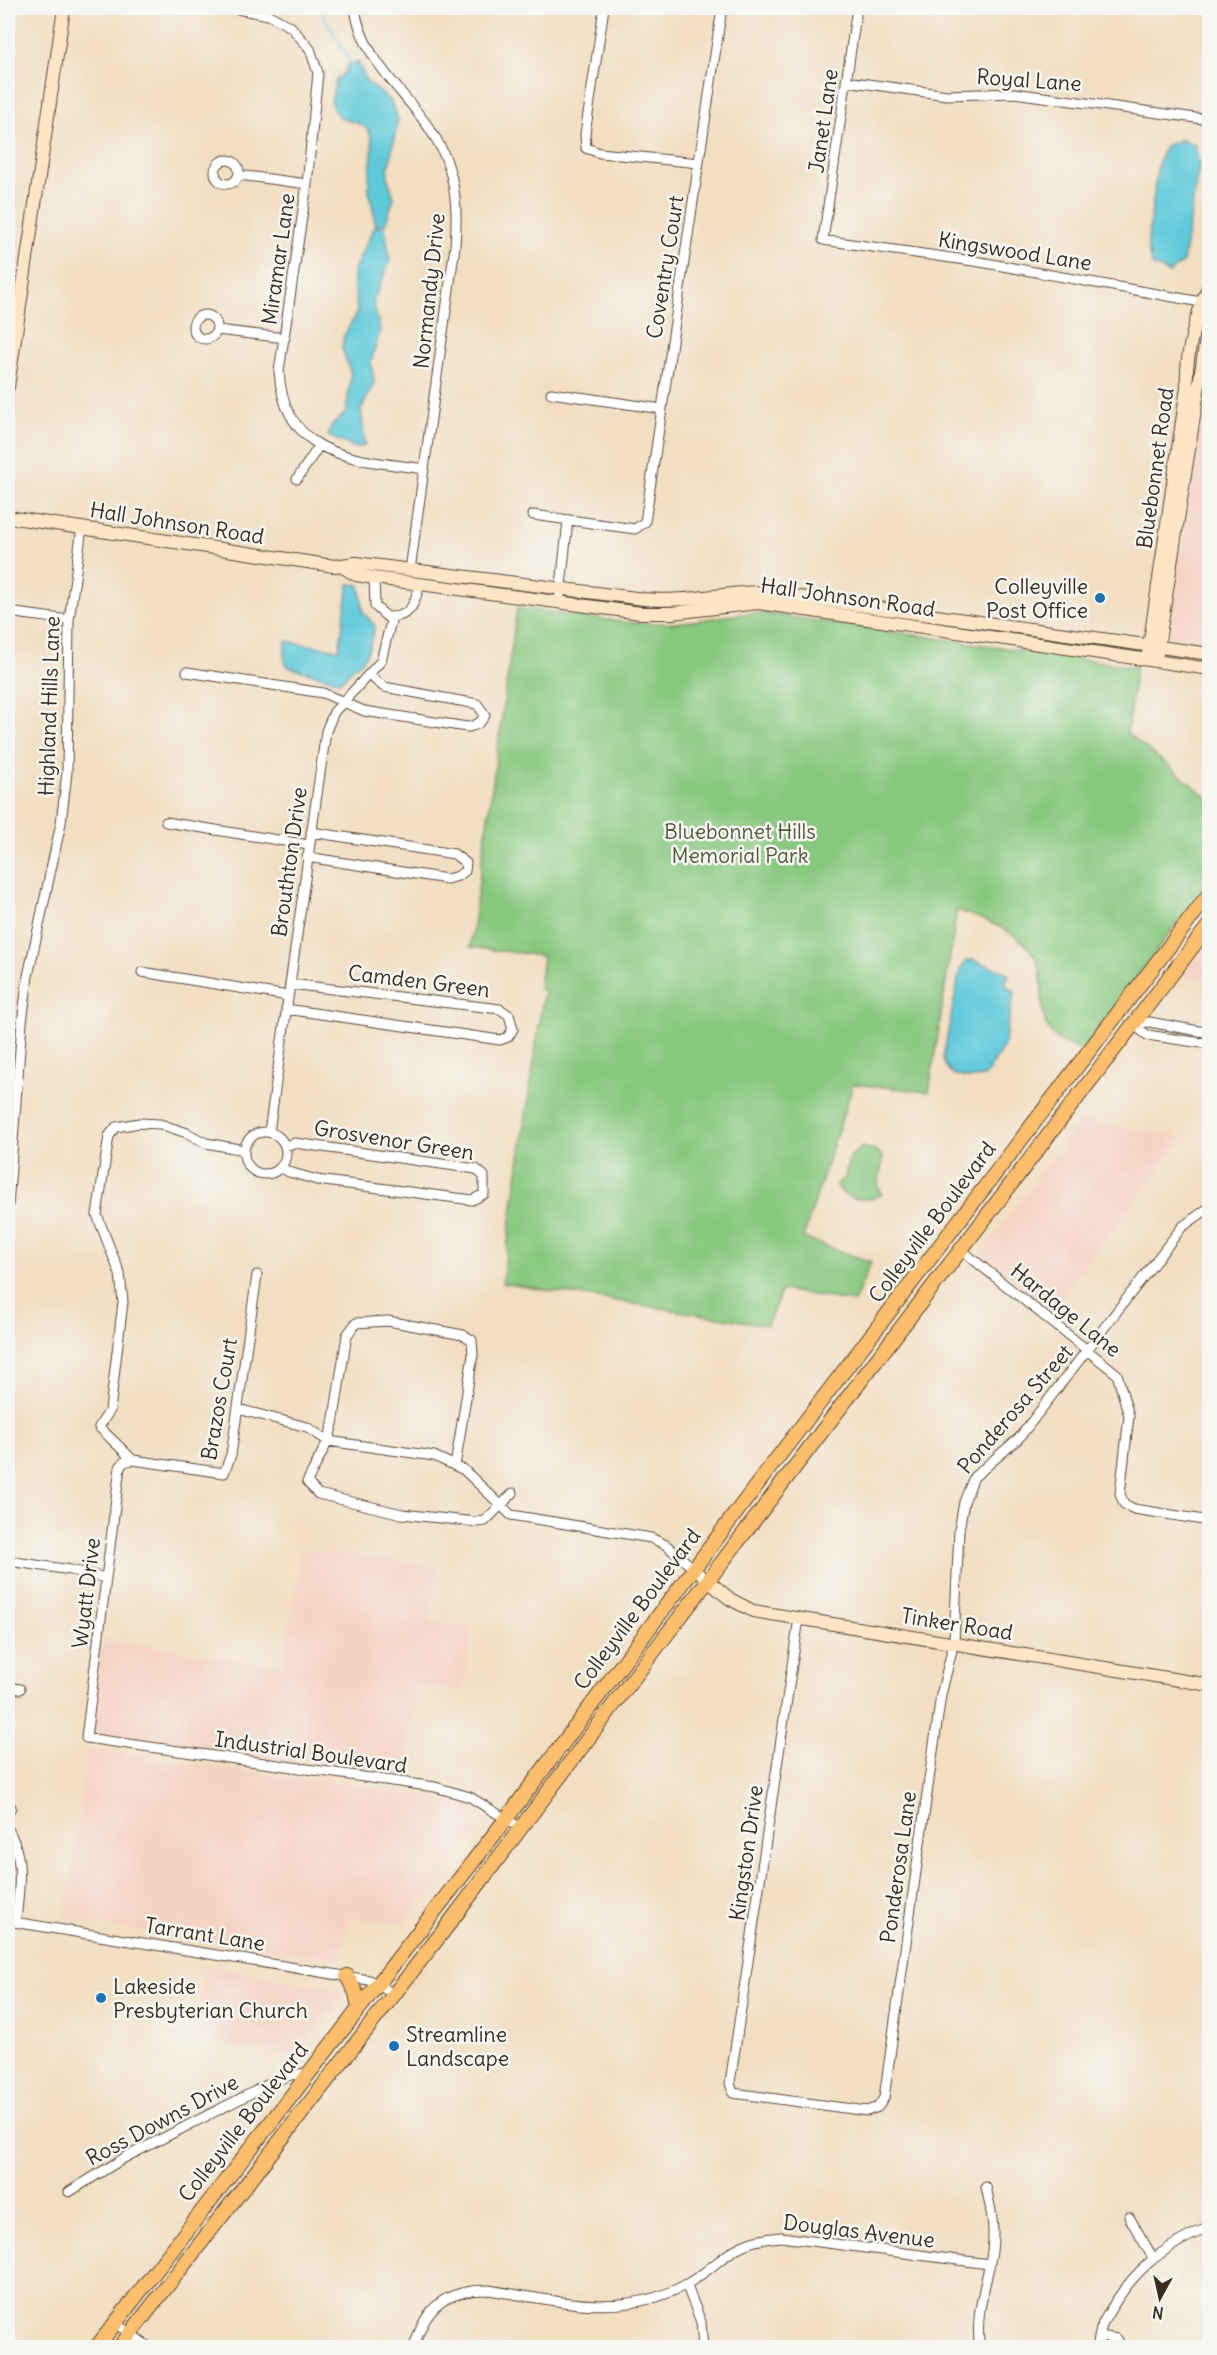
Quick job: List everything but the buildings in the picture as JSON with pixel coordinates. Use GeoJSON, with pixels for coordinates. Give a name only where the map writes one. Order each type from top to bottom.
{"type":"FeatureCollection","features":[{"type":"Feature","properties":{"kind":"main road"},"geometry":{"type":"LineString","coordinates":[[8,387],[64,8]]}},
{"type":"Feature","properties":{"kind":"main road","name":"Bluebonnet Road"},"geometry":{"type":"LineString","coordinates":[[1188,422],[1189,362],[1209,283]]}},
{"type":"Feature","properties":{"kind":"main road","name":"Bluebonnet Road"},"geometry":{"type":"LineString","coordinates":[[1151,660],[1188,422],[1209,314]]}},
{"type":"Feature","properties":{"kind":"main road","name":"Hall Johnson Road"},"geometry":{"type":"LineString","coordinates":[[8,518],[340,566],[356,574],[374,578],[641,613],[672,613],[758,603],[1209,668]]}},
{"type":"Feature","properties":{"kind":"main road","name":"Hall Johnson Road"},"geometry":{"type":"LineString","coordinates":[[340,566],[357,563],[673,602],[740,592],[764,592],[1209,654]]}},
{"type":"Feature","properties":{"kind":"main road","name":"Colleyville Boulevard"},"geometry":{"type":"LineString","coordinates":[[96,2348],[506,1819],[693,1568],[1209,893]]}},
{"type":"Feature","properties":{"kind":"main road","name":"Colleyville Boulevard"},"geometry":{"type":"LineString","coordinates":[[124,2343],[521,1828],[1209,924]]}},
{"type":"Feature","properties":{"kind":"main road"},"geometry":{"type":"LineString","coordinates":[[1118,1012],[1133,1024]]}},
{"type":"Feature","properties":{"kind":"main road"},"geometry":{"type":"LineString","coordinates":[[835,1383],[851,1392]]}},
{"type":"Feature","properties":{"kind":"main road","name":"Tinker Road"},"geometry":{"type":"LineString","coordinates":[[707,1581],[730,1599],[753,1611],[1209,1685]]}},
{"type":"Feature","properties":{"kind":"main road"},"geometry":{"type":"LineString","coordinates":[[347,1976],[356,1993],[359,2009]]}},
{"type":"Feature","properties":{"kind":"street","name":"Miramar Lane"},"geometry":{"type":"LineString","coordinates":[[231,8],[277,19],[291,27],[310,49],[318,73],[306,184],[279,371],[283,400],[296,424],[319,446],[349,458],[424,469]]}},
{"type":"Feature","properties":{"kind":"street","name":"Normandy Drive"},"geometry":{"type":"LineString","coordinates":[[355,8],[357,28],[365,46],[435,138],[449,167],[457,211],[452,269],[410,570]]}},
{"type":"Feature","properties":{"kind":"street"},"geometry":{"type":"LineString","coordinates":[[604,8],[585,134],[586,148],[600,153],[699,164]]}},
{"type":"Feature","properties":{"kind":"street","name":"Coventry Court"},"geometry":{"type":"LineString","coordinates":[[568,520],[639,528],[645,522],[722,8]]}},
{"type":"Feature","properties":{"kind":"street","name":"Janet Lane"},"geometry":{"type":"LineString","coordinates":[[823,240],[857,8]]}},
{"type":"Feature","properties":{"kind":"street","name":"Royal Lane"},"geometry":{"type":"LineString","coordinates":[[846,81],[947,94],[1014,93],[1209,120]]}},
{"type":"Feature","properties":{"kind":"street"},"geometry":{"type":"LineString","coordinates":[[239,175],[306,184]]}},
{"type":"Feature","properties":{"kind":"street","name":"Kingswood Lane"},"geometry":{"type":"LineString","coordinates":[[823,240],[980,262],[1205,305]]}},
{"type":"Feature","properties":{"kind":"street"},"geometry":{"type":"LineString","coordinates":[[217,330],[285,338]]}},
{"type":"Feature","properties":{"kind":"street"},"geometry":{"type":"LineString","coordinates":[[551,393],[662,409]]}},
{"type":"Feature","properties":{"kind":"street"},"geometry":{"type":"LineString","coordinates":[[297,479],[319,446]]}},
{"type":"Feature","properties":{"kind":"street"},"geometry":{"type":"LineString","coordinates":[[533,515],[568,520],[560,602]]}},
{"type":"Feature","properties":{"kind":"street","name":"Highland Hills Lane"},"geometry":{"type":"LineString","coordinates":[[8,1206],[22,1023],[28,976],[61,823],[67,772],[69,620],[82,528]]}},
{"type":"Feature","properties":{"kind":"street"},"geometry":{"type":"LineString","coordinates":[[374,578],[375,606],[380,613],[392,617],[403,616],[411,611],[420,584]]}},
{"type":"Feature","properties":{"kind":"street"},"geometry":{"type":"LineString","coordinates":[[8,612],[69,620]]}},
{"type":"Feature","properties":{"kind":"street","name":"Brouthton Drive"},"geometry":{"type":"LineString","coordinates":[[269,1132],[326,731],[334,712],[369,675],[385,653],[392,617]]}},
{"type":"Feature","properties":{"kind":"street"},"geometry":{"type":"LineString","coordinates":[[187,672],[323,693],[364,711],[467,727],[482,721],[485,715],[477,704],[384,687],[369,675]]}},
{"type":"Feature","properties":{"kind":"street"},"geometry":{"type":"LineString","coordinates":[[166,822],[309,844]]}},
{"type":"Feature","properties":{"kind":"street"},"geometry":{"type":"LineString","coordinates":[[307,857],[447,879],[465,871],[466,863],[454,854],[311,832]]}},
{"type":"Feature","properties":{"kind":"street"},"geometry":{"type":"LineString","coordinates":[[142,972],[288,996]]}},
{"type":"Feature","properties":{"kind":"street","name":"Camden Green"},"geometry":{"type":"LineString","coordinates":[[286,1009],[500,1040],[508,1037],[513,1029],[509,1015],[500,1009],[290,984]]}},
{"type":"Feature","properties":{"kind":"street"},"geometry":{"type":"LineString","coordinates":[[1133,1024],[1149,1022],[1209,1033]]}},
{"type":"Feature","properties":{"kind":"street"},"geometry":{"type":"LineString","coordinates":[[1133,1024],[1147,1035],[1202,1043],[1209,1040]]}},
{"type":"Feature","properties":{"kind":"street"},"geometry":{"type":"LineString","coordinates":[[1180,1040],[1181,1027]]}},
{"type":"Feature","properties":{"kind":"street"},"geometry":{"type":"LineString","coordinates":[[133,1460],[99,1427],[110,1410],[123,1302],[120,1274],[97,1215],[109,1136],[116,1127],[139,1123],[160,1124],[187,1133],[206,1143],[244,1150]]}},
{"type":"Feature","properties":{"kind":"street"},"geometry":{"type":"LineString","coordinates":[[269,1132],[276,1135],[285,1146],[286,1155],[280,1167],[272,1173],[256,1173],[245,1162],[244,1150],[248,1139],[254,1134],[269,1132]]}},
{"type":"Feature","properties":{"kind":"street","name":"Grosvenor Green"},"geometry":{"type":"LineString","coordinates":[[280,1167],[289,1172],[316,1179],[472,1200],[484,1194],[486,1189],[484,1176],[476,1169],[295,1143],[285,1146]]}},
{"type":"Feature","properties":{"kind":"street","name":"Ponderosa Street"},"geometry":{"type":"LineString","coordinates":[[954,1642],[959,1530],[968,1489],[982,1469],[1019,1438],[1182,1227],[1209,1207]]}},
{"type":"Feature","properties":{"kind":"street","name":"Hardage Lane"},"geometry":{"type":"LineString","coordinates":[[960,1249],[1117,1374],[1129,1407],[1120,1494],[1124,1504],[1134,1509],[1209,1521]]}},
{"type":"Feature","properties":{"kind":"street","name":"Brazos Court"},"geometry":{"type":"LineString","coordinates":[[133,1460],[224,1473],[231,1455],[257,1275]]}},
{"type":"Feature","properties":{"kind":"street"},"geometry":{"type":"LineString","coordinates":[[455,1466],[473,1355],[472,1340],[463,1335],[388,1321],[356,1323],[347,1335],[333,1424],[328,1441],[306,1482],[318,1494],[402,1514],[476,1522],[485,1521],[513,1493]]}},
{"type":"Feature","properties":{"kind":"street"},"geometry":{"type":"LineString","coordinates":[[238,1409],[307,1427],[328,1441],[434,1456],[464,1470],[511,1515],[651,1538],[666,1545],[707,1581]]}},
{"type":"Feature","properties":{"kind":"street","name":"Wyatt Drive"},"geometry":{"type":"LineString","coordinates":[[86,1738],[118,1477],[124,1462],[133,1460]]}},
{"type":"Feature","properties":{"kind":"street"},"geometry":{"type":"LineString","coordinates":[[8,1561],[71,1570],[106,1578]]}},
{"type":"Feature","properties":{"kind":"street","name":"Kingston Drive"},"geometry":{"type":"LineString","coordinates":[[799,1618],[730,2083],[733,2093],[867,2111],[878,2107],[884,2098]]}},
{"type":"Feature","properties":{"kind":"street","name":"Ponderosa Lane"},"geometry":{"type":"LineString","coordinates":[[884,2098],[941,1695],[954,1642]]}},
{"type":"Feature","properties":{"kind":"street"},"geometry":{"type":"LineString","coordinates":[[8,1687],[20,1689]]}},
{"type":"Feature","properties":{"kind":"street","name":"Industrial Boulevard"},"geometry":{"type":"LineString","coordinates":[[86,1738],[435,1787],[470,1797],[521,1828]]}},
{"type":"Feature","properties":{"kind":"street"},"geometry":{"type":"LineString","coordinates":[[8,1829],[20,1866],[12,1921]]}},
{"type":"Feature","properties":{"kind":"street","name":"Tarrant Lane"},"geometry":{"type":"LineString","coordinates":[[12,1921],[369,1980],[394,1994]]}},
{"type":"Feature","properties":{"kind":"street","name":"Ross Downs Drive"},"geometry":{"type":"LineString","coordinates":[[69,2192],[124,2158],[273,2082],[290,2075],[308,2073]]}},
{"type":"Feature","properties":{"kind":"street"},"geometry":{"type":"LineString","coordinates":[[980,2348],[980,2298],[989,2264],[993,2219],[986,2187]]}},
{"type":"Feature","properties":{"kind":"street"},"geometry":{"type":"LineString","coordinates":[[1129,2217],[1153,2258]]}},
{"type":"Feature","properties":{"kind":"street"},"geometry":{"type":"LineString","coordinates":[[1097,2348],[1103,2322],[1120,2297],[1153,2258],[1174,2242],[1209,2227]]}},
{"type":"Feature","properties":{"kind":"street","name":"Douglas Avenue"},"geometry":{"type":"LineString","coordinates":[[414,2348],[423,2320],[432,2308],[446,2299],[470,2290],[623,2306],[652,2299],[686,2284],[734,2248],[755,2240],[781,2237],[989,2264]]}},
{"type":"Feature","properties":{"kind":"street"},"geometry":{"type":"LineString","coordinates":[[686,2284],[701,2322],[703,2348]]}},
{"type":"Feature","properties":{"kind":"street"},"geometry":{"type":"LineString","coordinates":[[111,2329],[124,2343],[150,2348]]}},
{"type":"Feature","properties":{"kind":"street"},"geometry":{"type":"LineString","coordinates":[[111,2329],[124,2343]]}},
{"type":"Feature","properties":{"kind":"street"},"geometry":{"type":"LineString","coordinates":[[1100,2336],[1117,2339],[1122,2348]]}},
{"type":"Feature","properties":{"kind":"shaded area"},"geometry":{"type":"Polygon","coordinates":[[[1209,372],[1209,648],[1168,641],[1198,434],[1203,429],[1209,372]]]}},
{"type":"Feature","properties":{"kind":"shaded area"},"geometry":{"type":"Polygon","coordinates":[[[1209,928],[1209,980],[1182,977],[1206,933],[1209,928]]]}},
{"type":"Feature","properties":{"kind":"shaded area"},"geometry":{"type":"Polygon","coordinates":[[[1080,1120],[1184,1137],[1051,1311],[981,1253],[1080,1120]]]}},
{"type":"Feature","properties":{"kind":"shaded area"},"geometry":{"type":"Polygon","coordinates":[[[301,1548],[439,1567],[430,1623],[472,1627],[463,1691],[417,1686],[404,1776],[90,1734],[103,1640],[283,1665],[301,1548]]]}},
{"type":"Feature","properties":{"kind":"shaded area"},"geometry":{"type":"Polygon","coordinates":[[[88,1749],[453,1800],[474,1809],[478,1831],[428,1898],[420,1897],[406,1923],[349,1917],[341,1960],[65,1920],[88,1749]]]}},
{"type":"Feature","properties":{"kind":"shaded area"},"geometry":{"type":"Polygon","coordinates":[[[206,1965],[335,1989],[343,1999],[293,2056],[194,2040],[206,1965]]]}},
{"type":"Feature","properties":{"kind":"green space","name":"Bluebonnet Hills Memorial Park"},"geometry":{"type":"Polygon","coordinates":[[[517,608],[614,621],[653,623],[763,613],[1136,667],[1127,733],[1209,798],[1209,880],[1082,1051],[1060,1041],[1050,1032],[1043,1012],[1039,966],[1029,948],[1011,933],[957,910],[929,1092],[853,1084],[803,1238],[871,1262],[854,1302],[782,1290],[767,1325],[502,1283],[544,990],[539,989],[543,956],[470,947],[517,608]]]}},
{"type":"Feature","properties":{"kind":"green space"},"geometry":{"type":"Polygon","coordinates":[[[862,1147],[878,1151],[883,1158],[878,1186],[882,1194],[876,1197],[856,1199],[845,1194],[837,1184],[845,1178],[849,1158],[862,1147]]]}},
{"type":"Feature","properties":{"kind":"water"},"geometry":{"type":"Polygon","coordinates":[[[358,61],[366,81],[391,101],[398,119],[388,171],[388,180],[394,197],[385,225],[375,224],[369,192],[372,150],[370,134],[361,124],[337,115],[331,102],[336,80],[344,73],[347,66],[358,61]]]}},
{"type":"Feature","properties":{"kind":"water"},"geometry":{"type":"Polygon","coordinates":[[[1180,140],[1195,145],[1199,164],[1183,262],[1169,273],[1152,265],[1148,239],[1158,164],[1165,146],[1180,140]]]}},
{"type":"Feature","properties":{"kind":"water"},"geometry":{"type":"Polygon","coordinates":[[[375,226],[385,228],[390,260],[373,302],[380,330],[371,362],[374,383],[361,410],[365,445],[356,448],[328,436],[331,426],[346,413],[351,374],[342,348],[344,336],[357,312],[353,272],[375,226]]]}},
{"type":"Feature","properties":{"kind":"water"},"geometry":{"type":"Polygon","coordinates":[[[349,584],[360,585],[363,612],[375,626],[369,649],[361,663],[339,681],[288,667],[284,659],[286,641],[339,650],[349,584]]]}},
{"type":"Feature","properties":{"kind":"water"},"geometry":{"type":"Polygon","coordinates":[[[973,960],[1007,973],[1009,976],[1005,981],[1009,989],[1015,990],[1003,1048],[985,1076],[965,1078],[949,1070],[943,1058],[960,970],[966,961],[973,960]]]}},
{"type":"Feature","properties":{"kind":"waterway"},"geometry":{"type":"LineString","coordinates":[[321,8],[353,67]]}},
{"type":"Feature","properties":{"kind":"place","name":"Colleyville Post Office"},"geometry":{"type":"Point","coordinates":[1100,598]}},
{"type":"Feature","properties":{"kind":"place","name":"Lakeside Presbyterian Church"},"geometry":{"type":"Point","coordinates":[101,1998]}},
{"type":"Feature","properties":{"kind":"place","name":"Streamline Landscape"},"geometry":{"type":"Point","coordinates":[394,2046]}}]}
